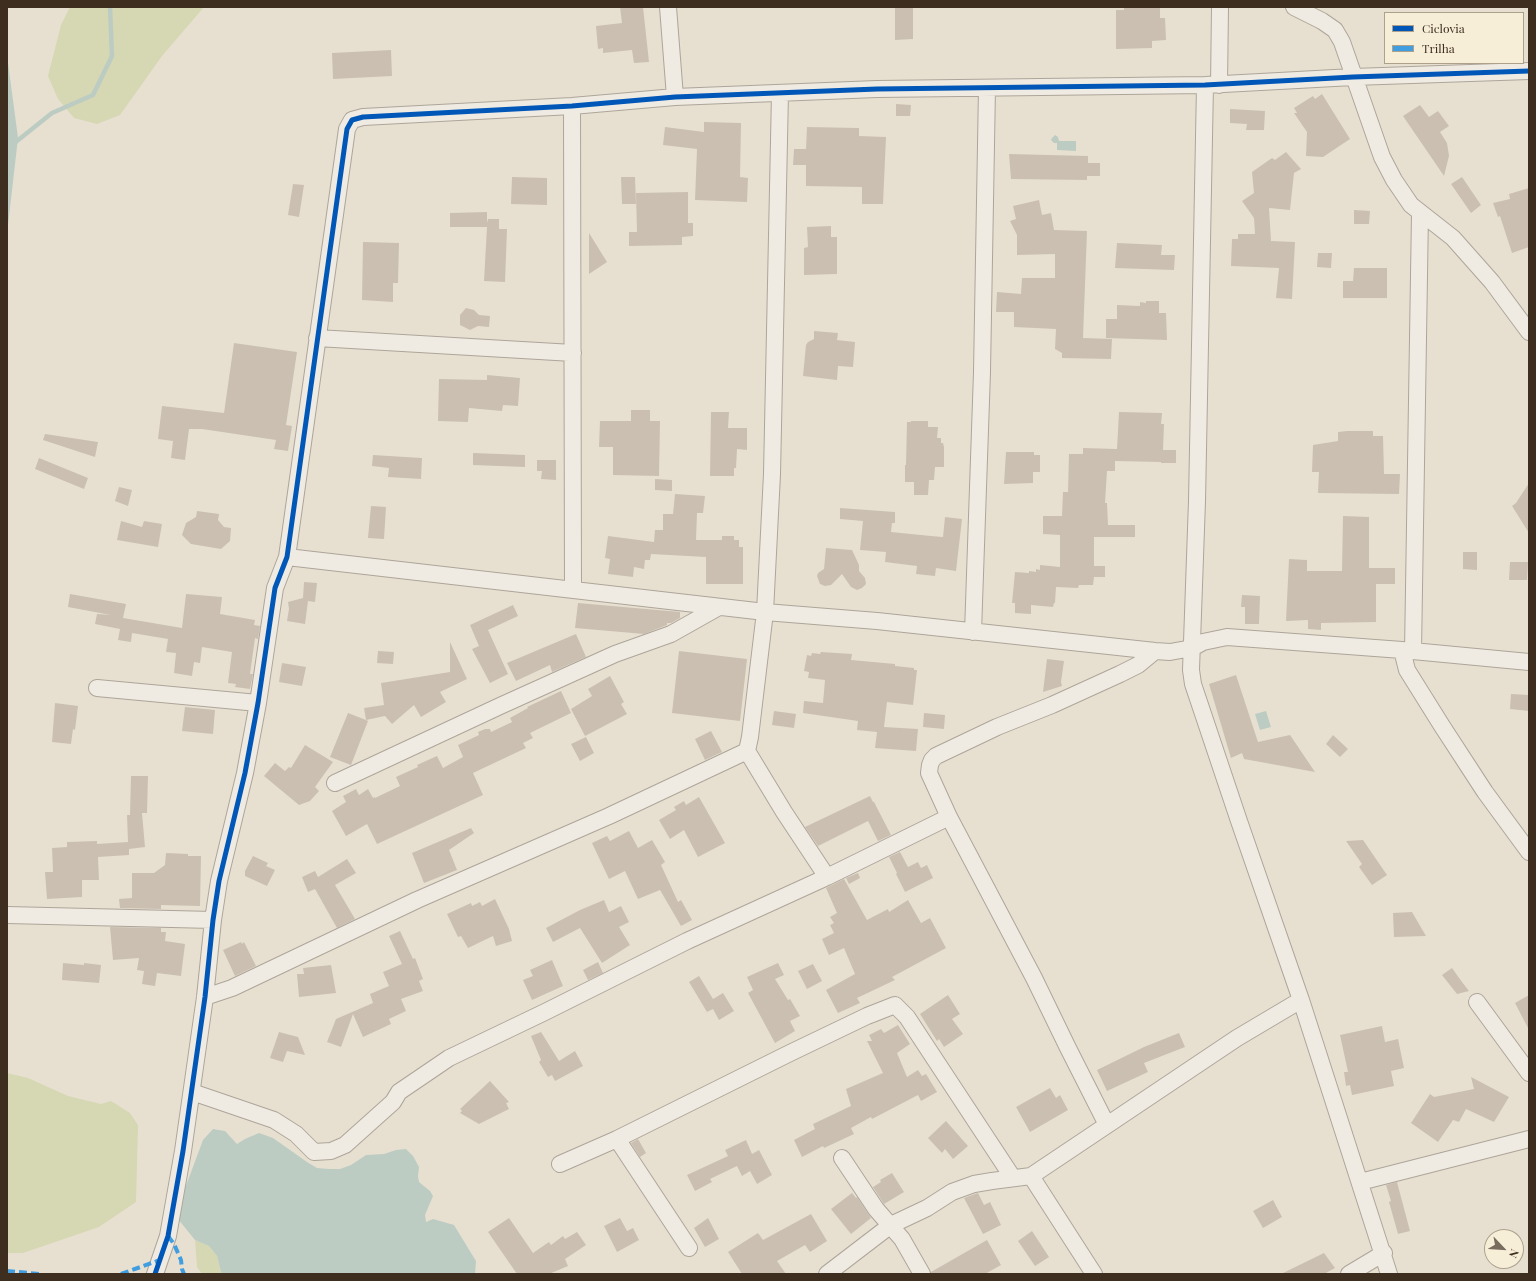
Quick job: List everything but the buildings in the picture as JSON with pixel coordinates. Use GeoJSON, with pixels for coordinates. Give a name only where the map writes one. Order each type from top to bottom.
{"type":"FeatureCollection","features":[{"type":"Feature","properties":{"kind":"street"},"geometry":{"type":"LineString","coordinates":[[668,7],[675,97]]}},
{"type":"Feature","properties":{"kind":"street"},"geometry":{"type":"LineString","coordinates":[[1220,7],[1212,85],[1191,670],[1193,684],[1301,1000],[1384,1253],[1389,1274]]}},
{"type":"Feature","properties":{"kind":"street"},"geometry":{"type":"LineString","coordinates":[[1294,7],[1322,21],[1335,30],[1342,42],[1382,157],[1394,180],[1411,205],[1452,238],[1492,282],[1529,332]]}},
{"type":"Feature","properties":{"kind":"street"},"geometry":{"type":"LineString","coordinates":[[155,1274],[168,1236],[184,1151],[219,881],[245,773],[258,702],[275,588],[287,557],[347,129],[352,120],[363,117],[572,106],[675,97],[877,89],[1212,85],[1353,76],[1529,71]]}},
{"type":"Feature","properties":{"kind":"street"},"geometry":{"type":"LineString","coordinates":[[973,632],[982,372],[987,88]]}},
{"type":"Feature","properties":{"kind":"street"},"geometry":{"type":"LineString","coordinates":[[780,93],[772,474],[765,612],[747,751],[784,812],[827,877]]}},
{"type":"Feature","properties":{"kind":"street"},"geometry":{"type":"LineString","coordinates":[[572,106],[573,590]]}},
{"type":"Feature","properties":{"kind":"street"},"geometry":{"type":"LineString","coordinates":[[1420,213],[1407,670],[1486,792],[1529,852]]}},
{"type":"Feature","properties":{"kind":"street"},"geometry":{"type":"LineString","coordinates":[[317,338],[573,354]]}},
{"type":"Feature","properties":{"kind":"street"},"geometry":{"type":"LineString","coordinates":[[287,557],[719,607],[877,621],[1155,652],[1170,652],[1192,648],[1203,642],[1227,637],[1408,650],[1529,662]]}},
{"type":"Feature","properties":{"kind":"street"},"geometry":{"type":"LineString","coordinates":[[335,783],[616,654],[671,634],[719,607]]}},
{"type":"Feature","properties":{"kind":"street"},"geometry":{"type":"LineString","coordinates":[[1107,1125],[1034,978],[949,817],[929,773],[932,760],[936,756],[997,727],[1052,705],[1120,674],[1138,665],[1155,652]]}},
{"type":"Feature","properties":{"kind":"street"},"geometry":{"type":"LineString","coordinates":[[97,688],[258,702]]}},
{"type":"Feature","properties":{"kind":"street"},"geometry":{"type":"LineString","coordinates":[[205,997],[232,988],[417,900],[595,822],[747,751]]}},
{"type":"Feature","properties":{"kind":"street"},"geometry":{"type":"LineString","coordinates":[[192,1092],[274,1120],[296,1134],[314,1152],[331,1151],[345,1144],[394,1102],[399,1092],[450,1058],[559,1006],[687,940],[827,877],[949,817]]}},
{"type":"Feature","properties":{"kind":"street"},"geometry":{"type":"LineString","coordinates":[[7,915],[213,920]]}},
{"type":"Feature","properties":{"kind":"street"},"geometry":{"type":"LineString","coordinates":[[827,1274],[891,1226],[927,1208],[952,1192],[980,1183],[1030,1176],[1237,1038],[1301,1000]]}},
{"type":"Feature","properties":{"kind":"street"},"geometry":{"type":"LineString","coordinates":[[1477,1002],[1529,1073]]}},
{"type":"Feature","properties":{"kind":"street"},"geometry":{"type":"LineString","coordinates":[[560,1164],[617,1139],[867,1016],[895,1005],[907,1017],[1013,1178]]}},
{"type":"Feature","properties":{"kind":"street"},"geometry":{"type":"LineString","coordinates":[[617,1139],[689,1248]]}},
{"type":"Feature","properties":{"kind":"street"},"geometry":{"type":"LineString","coordinates":[[1360,1182],[1529,1139]]}},
{"type":"Feature","properties":{"kind":"street"},"geometry":{"type":"LineString","coordinates":[[842,1158],[876,1209],[902,1239],[922,1274]]}},
{"type":"Feature","properties":{"kind":"street"},"geometry":{"type":"LineString","coordinates":[[1030,1176],[1087,1271]]}},
{"type":"Feature","properties":{"kind":"street"},"geometry":{"type":"LineString","coordinates":[[1349,1274],[1384,1253]]}},
{"type":"Feature","properties":{"kind":"green space"},"geometry":{"type":"Polygon","coordinates":[[[70,7],[204,7],[162,56],[120,115],[97,124],[74,118],[58,99],[48,76],[61,25],[70,7]]]}},
{"type":"Feature","properties":{"kind":"green space"},"geometry":{"type":"Polygon","coordinates":[[[7,1073],[28,1078],[68,1096],[101,1104],[111,1101],[130,1113],[138,1125],[136,1202],[99,1227],[23,1253],[7,1253],[7,1073]]]}},
{"type":"Feature","properties":{"kind":"green space"},"geometry":{"type":"Polygon","coordinates":[[[195,1240],[209,1246],[217,1256],[221,1272],[223,1274],[202,1274],[197,1267],[195,1240]]]}},
{"type":"Feature","properties":{"kind":"shaded area"},"geometry":{"type":"Polygon","coordinates":[[[7,55],[18,138],[7,234],[7,55]]]}},
{"type":"Feature","properties":{"kind":"shaded area"},"geometry":{"type":"Polygon","coordinates":[[[1055,135],[1058,137],[1059,141],[1076,141],[1076,151],[1057,150],[1057,143],[1054,143],[1051,140],[1055,135]]]}},
{"type":"Feature","properties":{"kind":"shaded area"},"geometry":{"type":"Polygon","coordinates":[[[1266,711],[1271,727],[1260,730],[1255,714],[1266,711]]]}},
{"type":"Feature","properties":{"kind":"shaded area"},"geometry":{"type":"Polygon","coordinates":[[[213,1129],[225,1131],[237,1144],[259,1133],[273,1138],[317,1168],[340,1169],[351,1165],[366,1155],[384,1154],[396,1150],[406,1149],[413,1156],[419,1167],[419,1182],[430,1191],[433,1196],[425,1215],[426,1222],[433,1219],[454,1225],[476,1261],[475,1274],[223,1274],[221,1272],[217,1256],[209,1246],[195,1240],[178,1219],[181,1199],[203,1140],[213,1129]]]}},
{"type":"Feature","properties":{"kind":"waterway"},"geometry":{"type":"LineString","coordinates":[[7,149],[52,113],[93,95],[112,56],[110,7]]}},
{"type":"Feature","properties":{"kind":"marked path"},"geometry":{"type":"LineString","coordinates":[[168,1236],[174,1244],[181,1260],[184,1274]]}},
{"type":"Feature","properties":{"kind":"marked path"},"geometry":{"type":"LineString","coordinates":[[121,1274],[160,1260]]}},
{"type":"Feature","properties":{"kind":"marked path"},"geometry":{"type":"LineString","coordinates":[[7,1271],[40,1274]]}},
{"type":"Feature","properties":{"kind":"cycle path"},"geometry":{"type":"LineString","coordinates":[[155,1274],[168,1236],[183,1151],[205,997],[213,920],[219,881],[245,773],[258,703],[275,588],[287,557],[347,129],[352,120],[363,117],[572,106],[675,97],[877,89],[1205,85],[1353,77],[1529,71]]}}]}
